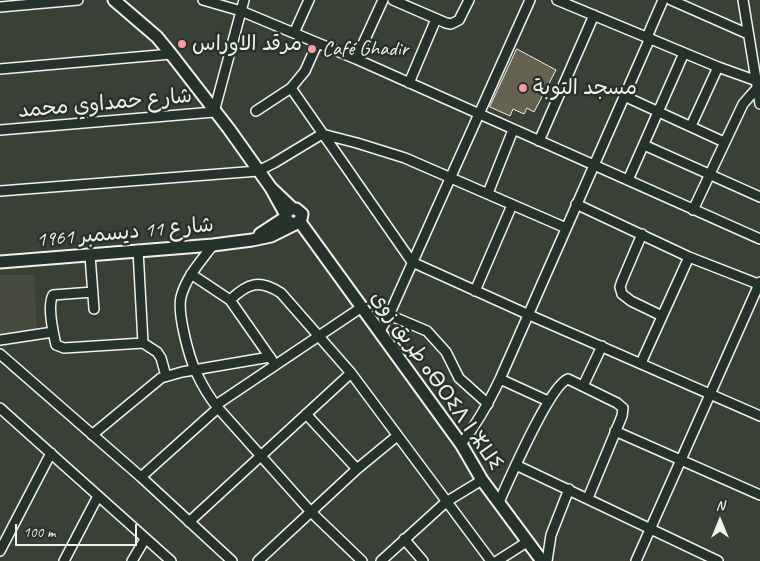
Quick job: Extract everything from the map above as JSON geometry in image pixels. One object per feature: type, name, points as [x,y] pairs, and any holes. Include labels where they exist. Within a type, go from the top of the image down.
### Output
[{"type":"main road","points":[[114,0],[157,38],[171,54],[258,170]]},
{"type":"main road","name":"طريق زوي ⴰⴱⵔⵉⴷ ⵏ ⵣⵡⵉ","points":[[258,170],[380,331],[460,444],[482,480],[543,561]]},
{"type":"main road","name":"شارع 11 ديسمبر 1961","points":[[0,262],[213,245],[252,240],[270,236],[292,217]]},
{"type":"street","points":[[0,7],[78,0]]},
{"type":"street","points":[[203,0],[241,10],[356,59],[760,240]]},
{"type":"street","points":[[214,112],[244,0]]},
{"type":"street","points":[[294,33],[310,0]]},
{"type":"street","points":[[356,59],[383,0]]},
{"type":"street","points":[[393,0],[446,23],[455,23],[462,16],[469,0]]},
{"type":"street","points":[[380,331],[389,315],[530,0]]},
{"type":"street","points":[[557,0],[575,3],[594,15],[684,53],[718,67],[758,79]]},
{"type":"street","points":[[460,444],[470,433],[488,404],[500,379],[624,96],[663,0]]},
{"type":"street","points":[[671,0],[748,34]]},
{"type":"street","points":[[743,0],[758,79],[760,104]]},
{"type":"street","points":[[539,142],[594,15]]},
{"type":"street","points":[[409,83],[436,19]]},
{"type":"street","points":[[256,111],[291,88],[305,71],[317,44]]},
{"type":"street","points":[[628,180],[684,53]]},
{"type":"street","points":[[0,69],[171,54]]},
{"type":"street","points":[[691,126],[718,67]]},
{"type":"street","points":[[693,210],[724,142],[758,79]]},
{"type":"street","points":[[291,88],[412,262],[760,416]]},
{"type":"street","points":[[624,96],[724,142]]},
{"type":"street","name":"شارع حمداوي محمد","points":[[0,130],[214,112]]},
{"type":"street","points":[[488,193],[513,130]]},
{"type":"street","points":[[0,191],[258,170],[280,160],[322,134],[358,142],[405,158],[451,176],[566,228]]},
{"type":"street","points":[[644,145],[760,198]]},
{"type":"street","points":[[576,204],[689,258],[759,283],[756,303],[710,393],[636,561]]},
{"type":"street","points":[[475,291],[512,205]]},
{"type":"street","points":[[642,234],[620,287],[622,294],[631,301],[662,316]]},
{"type":"street","points":[[213,245],[191,274],[183,290],[180,306],[182,324],[195,371],[217,407],[311,512],[362,561]]},
{"type":"street","points":[[138,250],[143,343]]},
{"type":"street","points":[[90,255],[94,309]]},
{"type":"street","points":[[641,363],[689,258]]},
{"type":"street","points":[[191,274],[230,300],[272,361]]},
{"type":"street","points":[[230,300],[251,285],[272,286],[281,293],[351,373],[491,561]]},
{"type":"street","points":[[93,292],[54,295],[51,303],[56,345],[64,348],[143,343],[157,352],[161,358],[166,376]]},
{"type":"street","points":[[141,477],[217,407],[244,388],[272,361],[320,336],[362,307]]},
{"type":"street","points":[[389,315],[427,331],[446,352],[459,378],[488,404]]},
{"type":"street","points":[[0,340],[53,332]]},
{"type":"street","points":[[583,386],[602,346]]},
{"type":"street","points":[[0,354],[141,477],[232,561]]},
{"type":"street","points":[[92,435],[157,380],[166,376],[272,361]]},
{"type":"street","points":[[189,522],[351,373]]},
{"type":"street","points":[[500,379],[548,401]]},
{"type":"street","points":[[499,502],[548,401],[566,379],[572,380],[623,408],[622,416],[588,498]]},
{"type":"street","points":[[0,408],[145,539],[172,561]]},
{"type":"street","points":[[306,414],[357,469]]},
{"type":"street","points":[[615,431],[760,495]]},
{"type":"street","points":[[258,561],[357,469],[397,436]]},
{"type":"street","points":[[0,551],[51,453]]},
{"type":"street","points":[[516,465],[718,561]]},
{"type":"street","points":[[381,561],[446,502],[482,480]]},
{"type":"street","points":[[543,561],[569,490]]},
{"type":"street","points":[[64,561],[98,496]]},
{"type":"street","points":[[132,561],[145,539]]},
{"type":"street","points":[[404,539],[424,561]]},
{"type":"street","points":[[497,561],[527,542]]},
{"type":"shaded area","points":[[0,275],[34,275],[37,330],[0,334]]},
{"type":"building","name":"مسجد التوبة","points":[[517,49],[556,70],[534,112],[527,108],[524,114],[513,109],[510,116],[490,107]]},
{"type":"place","name":"مرقد الاوراس","points":[[182,44]]},
{"type":"place","name":"Café Ghadir","points":[[312,49]]},
{"type":"place","name":"مسجد التوبة","points":[[523,88]]}]
